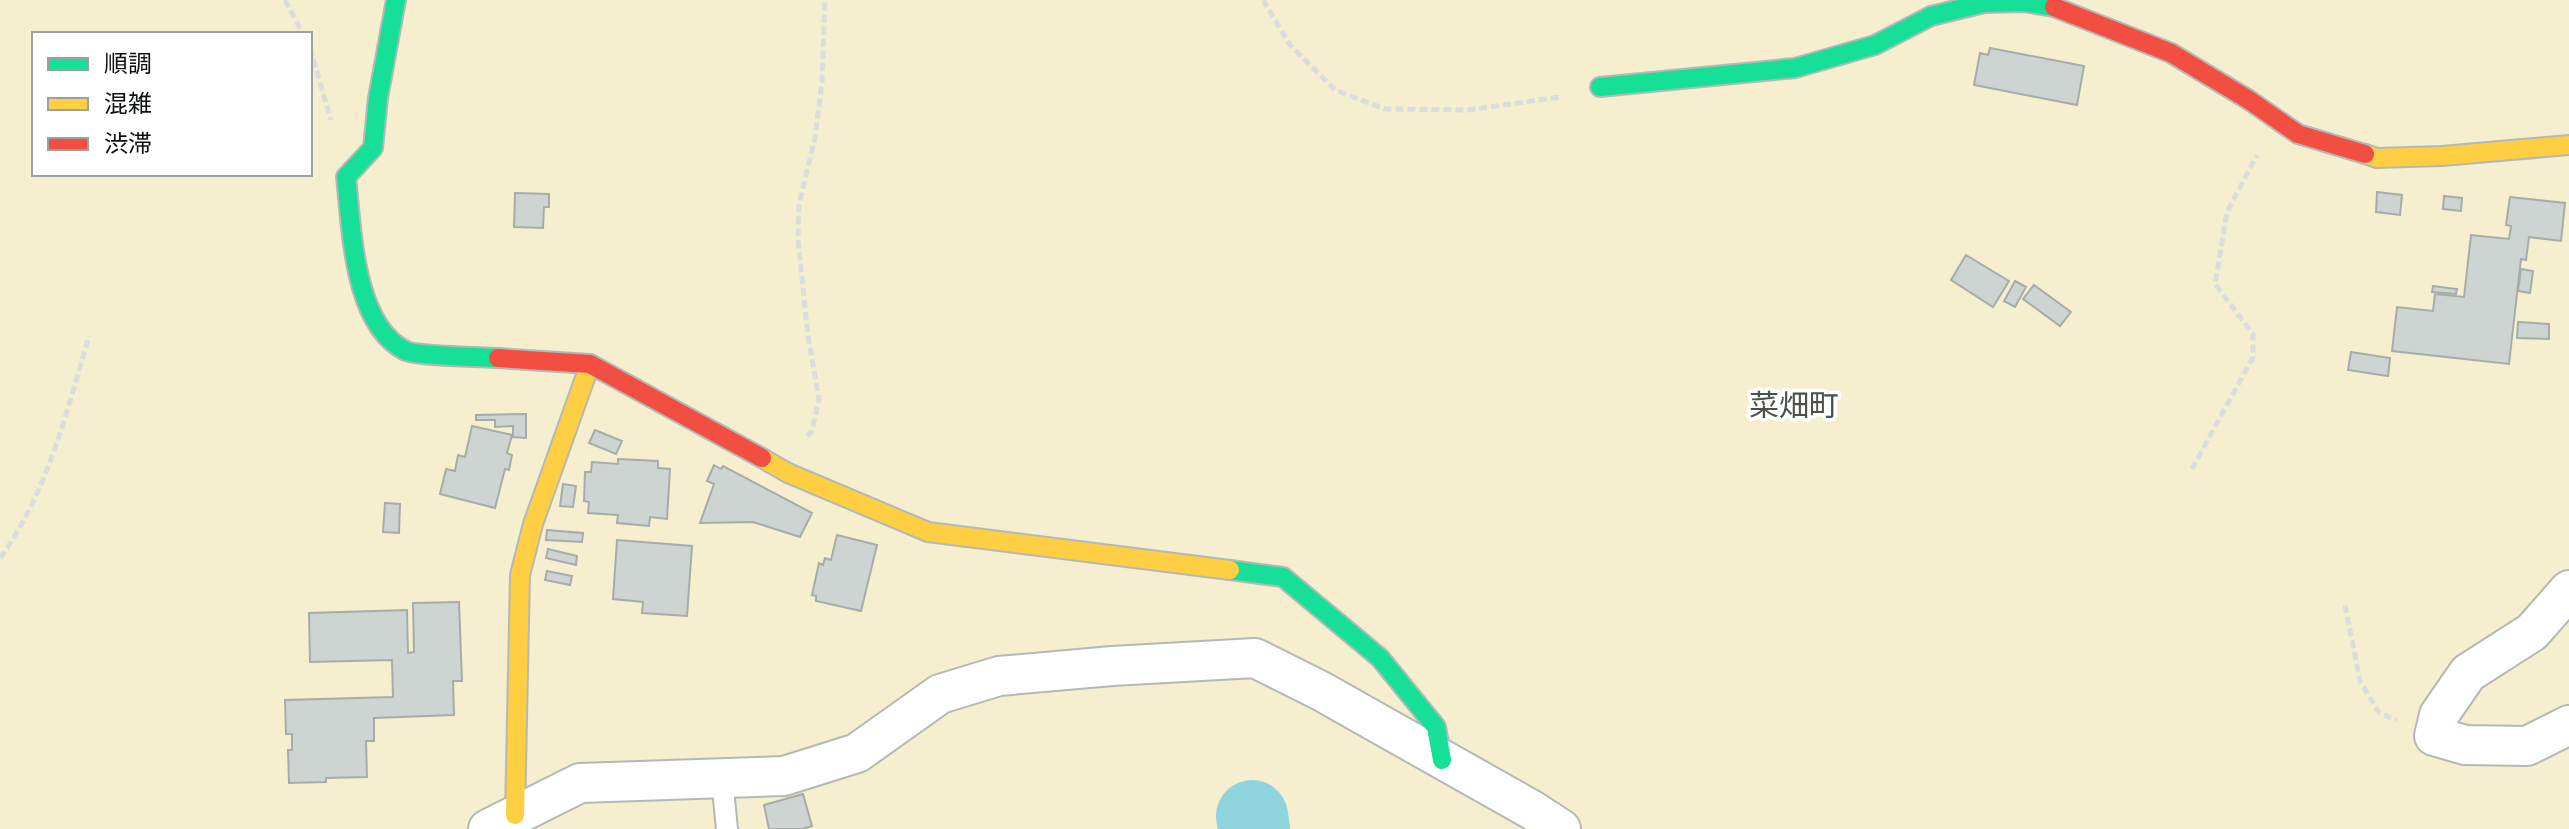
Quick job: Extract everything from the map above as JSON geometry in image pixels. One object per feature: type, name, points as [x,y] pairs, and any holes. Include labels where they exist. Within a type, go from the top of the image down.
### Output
[{"type":"street","points":[[396,0],[378,98],[373,148],[346,177],[357,272],[375,325],[407,352],[590,364],[777,467],[928,532],[1283,577],[1380,658],[1436,727],[1442,760]]},
{"type":"street","points":[[1600,87],[1795,68],[1875,45],[1931,16],[1984,3],[2024,2],[2060,8],[2171,53],[2298,134],[2377,158],[2569,145]]},
{"type":"street","points":[[502,822],[520,575],[533,524],[590,364]]},
{"type":"street","points":[[2569,590],[2532,632],[2468,673],[2439,715],[2434,736],[2465,745],[2527,746],[2569,725]]},
{"type":"street","points":[[502,822],[580,783],[784,776],[857,753],[940,694],[999,676],[1255,658],[1321,691],[1561,829]]},
{"type":"lane","points":[[722,779],[727,829]]},
{"type":"path","points":[[285,0],[302,32]]},
{"type":"path","points":[[777,467],[812,431],[819,399],[808,336],[798,240],[799,205],[815,138],[822,82],[825,0]]},
{"type":"path","points":[[1263,0],[1290,45],[1335,90],[1385,109],[1468,110],[1543,101],[1600,87]]},
{"type":"path","points":[[312,52],[346,177]]},
{"type":"path","points":[[2192,469],[2253,357],[2253,334],[2215,284],[2227,212],[2277,119]]},
{"type":"path","points":[[0,558],[30,506],[63,427],[89,336]]},
{"type":"path","points":[[2345,605],[2360,681],[2379,713],[2434,736]]},
{"type":"shaded area","points":[[0,0],[2569,0],[2569,829],[0,829]]},
{"type":"building","points":[[1990,48],[2084,66],[2077,105],[1974,85],[1980,53],[1988,55]]},
{"type":"building","points":[[2377,192],[2402,195],[2400,215],[2376,212]]},
{"type":"building","points":[[515,193],[549,194],[549,207],[544,207],[543,228],[514,227]]},
{"type":"building","points":[[2444,196],[2462,198],[2461,211],[2443,209]]},
{"type":"building","points":[[2510,197],[2565,203],[2561,241],[2529,237],[2526,260],[2521,259],[2509,364],[2392,351],[2397,307],[2433,311],[2435,294],[2464,297],[2471,235],[2509,239],[2511,226],[2506,225]]},
{"type":"building","points":[[1966,255],[2009,281],[1993,307],[1951,280]]},
{"type":"building","points":[[2521,269],[2533,271],[2530,293],[2518,291]]},
{"type":"building","points":[[2015,281],[2026,287],[2015,307],[2004,301]]},
{"type":"building","points":[[2034,285],[2071,312],[2060,326],[2023,299]]},
{"type":"building","points":[[2433,286],[2457,289],[2456,294],[2432,292]]},
{"type":"building","points":[[2518,322],[2549,324],[2549,339],[2517,338]]},
{"type":"building","points":[[2351,352],[2390,358],[2388,376],[2348,370]]},
{"type":"building","points":[[526,414],[526,438],[513,437],[513,426],[495,427],[495,420],[476,420],[476,415]]},
{"type":"building","points":[[472,426],[512,435],[507,453],[512,455],[509,470],[505,469],[495,508],[440,494],[446,469],[455,471],[458,455],[465,457]]},
{"type":"building","points":[[595,430],[622,441],[616,454],[589,443]]},
{"type":"building","points":[[618,459],[658,461],[658,468],[670,469],[667,519],[650,517],[649,526],[617,523],[618,515],[588,513],[589,502],[584,501],[585,472],[591,472],[592,462],[618,464]]},
{"type":"building","points":[[714,465],[721,469],[723,466],[812,513],[800,537],[753,522],[700,523],[714,484],[707,481]]},
{"type":"building","points":[[563,484],[576,486],[573,507],[560,506]]},
{"type":"building","points":[[385,503],[400,504],[399,533],[383,532]]},
{"type":"building","points":[[547,530],[583,533],[582,542],[546,540]]},
{"type":"building","points":[[837,535],[877,545],[861,611],[816,601],[816,596],[812,595],[819,563],[823,565],[825,558],[831,560]]},
{"type":"building","points":[[617,540],[692,546],[687,616],[642,613],[643,602],[613,599]]},
{"type":"building","points":[[548,549],[577,556],[576,565],[546,558]]},
{"type":"building","points":[[547,571],[572,576],[570,585],[545,580]]},
{"type":"building","points":[[459,602],[462,681],[453,681],[454,715],[374,718],[374,741],[366,741],[367,777],[289,783],[288,750],[292,750],[292,734],[286,734],[285,700],[393,697],[392,660],[310,662],[309,613],[407,610],[408,653],[414,652],[413,603]]},
{"type":"building","points":[[803,794],[812,826],[769,829],[764,805]]},
{"type":"waterway","points":[[1252,816],[1254,829]]},
{"type":"traffic: fast","points":[[396,0],[378,98],[373,148],[346,177],[358,274],[375,320],[388,338],[406,351],[498,358]]},
{"type":"traffic: fast","points":[[1600,87],[1795,68],[1875,45],[1931,16],[1984,3],[2024,2],[2054,7]]},
{"type":"traffic: fast","points":[[1230,570],[1283,577],[1380,658],[1436,727],[1442,760]]},
{"type":"traffic: slow","points":[[2365,154],[2377,158],[2442,156],[2569,145]]},
{"type":"traffic: slow","points":[[515,815],[520,575],[533,524],[590,364]]},
{"type":"traffic: slow","points":[[762,458],[788,473],[928,532],[1230,570]]},
{"type":"traffic: jam","points":[[2054,7],[2171,53],[2298,134],[2365,154]]},
{"type":"traffic: jam","points":[[498,358],[590,364],[762,458]]},
{"type":"district","name":"菜畑町","points":[[1794,406]]}]
